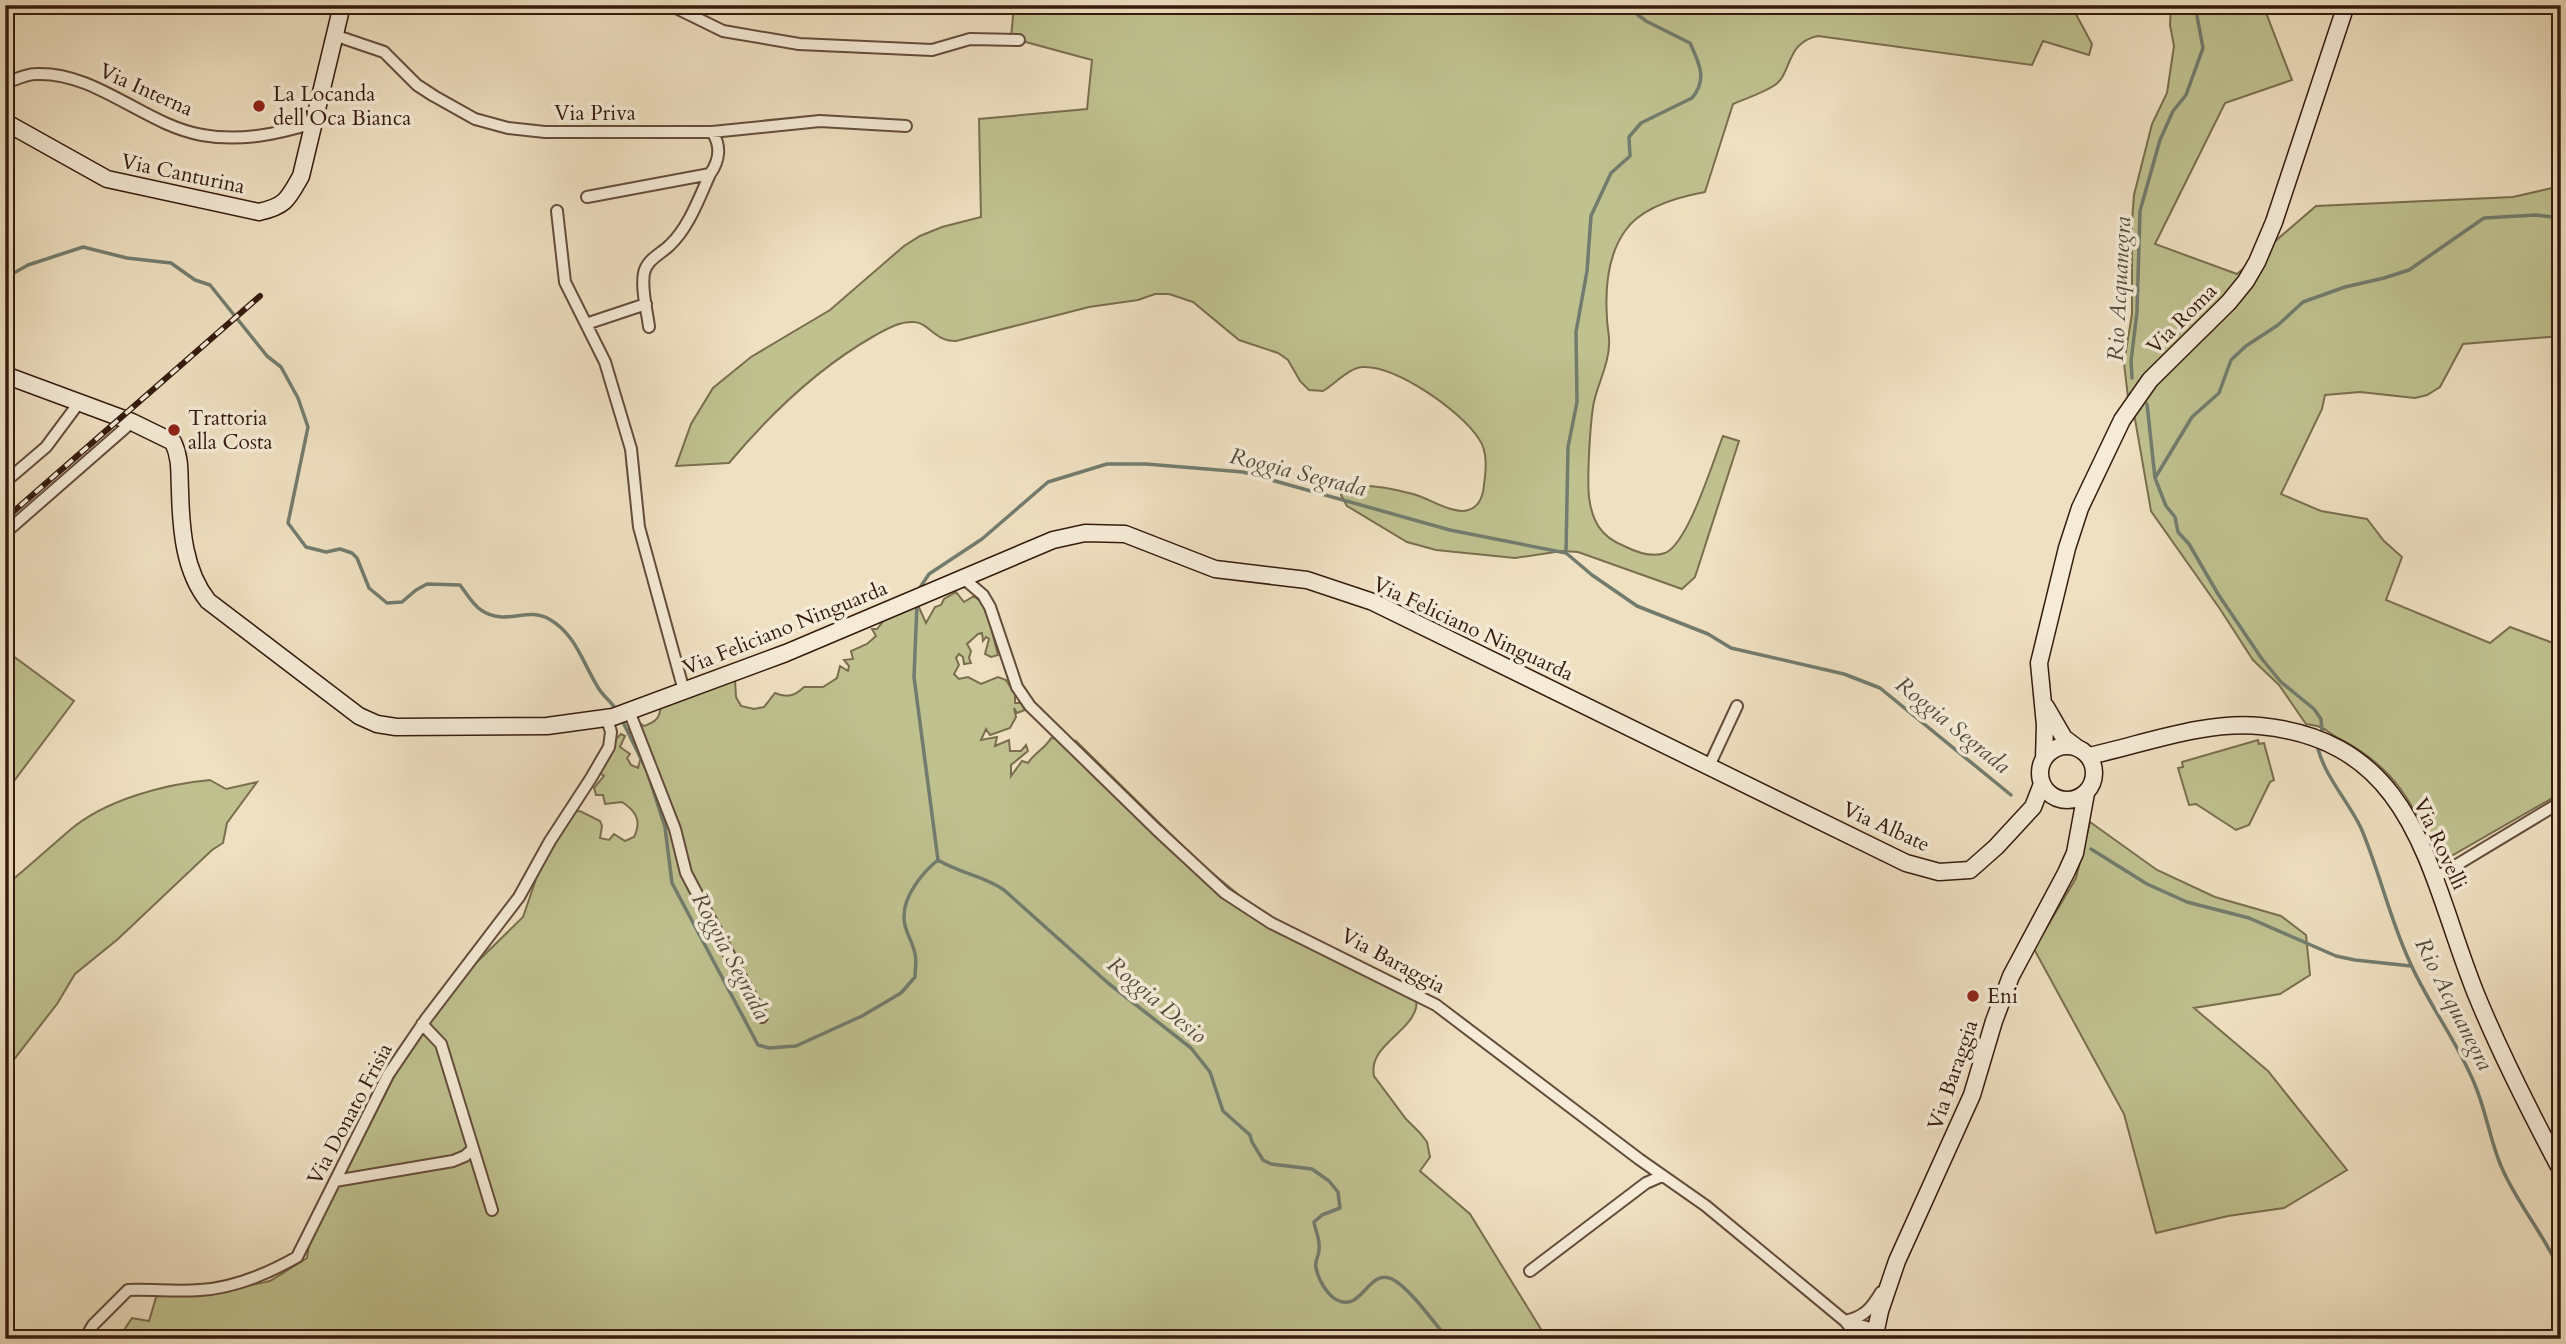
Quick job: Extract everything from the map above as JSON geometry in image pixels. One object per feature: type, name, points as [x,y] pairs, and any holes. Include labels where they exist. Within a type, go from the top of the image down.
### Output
[{"type":"street","name":"Via Canturina","points":[[5,122],[107,179],[259,212],[280,206],[288,200],[301,176],[342,5]]},
{"type":"street","points":[[670,5],[723,31],[799,44],[932,50],[970,39],[1019,40]]},
{"type":"street","name":"Via Roma","points":[[2044,759],[2045,725],[2039,679],[2041,654],[2067,548],[2084,499],[2122,420],[2150,380],[2230,302],[2258,262],[2274,222],[2346,5]]},
{"type":"street","name":"Via Priva","points":[[334,35],[384,52],[417,85],[434,96],[475,118],[508,128],[545,132],[712,132],[820,121],[906,125]]},
{"type":"street","name":"Via Interna","points":[[5,83],[35,74],[73,77],[166,124],[201,135],[238,138],[277,134],[314,123]]},
{"type":"street","points":[[649,327],[645,271],[650,261],[671,244],[687,222],[718,160],[719,151],[712,132]]},
{"type":"street","points":[[587,197],[710,174]]},
{"type":"street","points":[[558,211],[565,282],[605,362],[631,449],[639,527],[684,691]]},
{"type":"street","points":[[586,324],[646,304]]},
{"type":"street","name":"Via Feliciano Ninguarda","points":[[5,375],[132,422],[173,442],[181,464],[182,534],[198,589],[208,601],[359,716],[377,724],[396,727],[547,726],[619,715],[786,653],[1053,540],[1085,533],[1125,534],[1215,569],[1307,580],[1373,602],[1709,766]]},
{"type":"street","points":[[5,482],[46,447],[78,404]]},
{"type":"street","points":[[5,533],[132,422]]},
{"type":"street","name":"Via Baraggia","points":[[963,578],[983,595],[990,607],[1017,687],[1030,706],[1226,893],[1271,923],[1436,1005],[1662,1176],[1706,1206],[1845,1321],[1860,1339]]},
{"type":"street","name":"Via Roma","points":[[2042,698],[2064,738],[2082,752]]},
{"type":"street","points":[[1709,766],[1737,706]]},
{"type":"street","points":[[619,715],[675,829],[686,873],[762,1017]]},
{"type":"street","name":"Via Donato Frisia","points":[[85,1339],[93,1325],[128,1290],[199,1290],[232,1285],[270,1273],[297,1257],[388,1075],[422,1024],[519,897],[550,841],[609,747],[611,732],[619,715]]},
{"type":"street","name":"Via Rovelli","points":[[2082,752],[2134,747],[2168,737],[2237,726],[2283,729],[2307,735],[2329,743],[2354,758],[2388,788],[2406,814],[2435,878],[2490,1027],[2520,1093],[2561,1170]]},
{"type":"street","name":"Via Rovelli","points":[[2095,774],[2134,747]]},
{"type":"street","points":[[2058,798],[2079,798],[2092,784],[2095,774],[2082,752],[2058,748],[2044,759],[2041,767],[2042,784],[2058,798],[2073,810],[2079,829]]},
{"type":"street","name":"Via Albate","points":[[1709,766],[1906,863],[1939,872],[1970,870],[2034,807],[2042,784]]},
{"type":"street","name":"Via Baraggia","points":[[1875,1334],[1896,1264],[1972,1095],[1994,1021],[2011,976],[2075,853],[2086,793]]},
{"type":"street","name":"Via Albate","points":[[2034,807],[2058,798]]},
{"type":"street","points":[[2435,878],[2561,802]]},
{"type":"street","points":[[422,1024],[441,1044],[492,1210]]},
{"type":"street","points":[[335,1181],[453,1161],[473,1149]]},
{"type":"street","points":[[1530,1271],[1646,1183],[1662,1176]]},
{"type":"street","points":[[1845,1321],[1859,1318],[1872,1308],[1896,1264]]},
{"type":"street","points":[[1845,1321],[1875,1334]]},
{"type":"green space","points":[[1014,5],[2071,5],[2092,44],[2089,55],[2043,41],[2032,65],[1818,36],[1808,39],[1795,51],[1775,85],[1733,104],[1705,192],[1672,200],[1650,209],[1640,215],[1625,231],[1611,261],[1607,284],[1608,353],[1595,399],[1591,427],[1589,497],[1595,521],[1609,538],[1616,542],[1649,555],[1665,553],[1674,546],[1691,519],[1723,436],[1739,441],[1695,577],[1682,589],[1578,552],[1562,551],[1515,558],[1436,550],[1407,542],[1347,506],[1341,495],[1345,487],[1388,488],[1455,510],[1472,509],[1478,504],[1483,493],[1486,461],[1482,444],[1470,428],[1427,392],[1393,374],[1377,369],[1358,368],[1323,391],[1309,390],[1300,381],[1288,360],[1278,353],[1239,340],[1193,302],[1169,294],[1155,294],[1138,300],[1089,307],[956,341],[942,338],[919,323],[898,324],[853,349],[814,377],[761,427],[729,463],[676,466],[691,424],[713,388],[751,357],[830,310],[904,246],[942,227],[981,217],[979,119],[1087,109],[1092,60],[1011,38]]},
{"type":"green space","points":[[2171,5],[2263,5],[2292,80],[2225,103],[2155,244],[2237,274],[2316,206],[2513,197],[2561,186],[2561,336],[2463,344],[2440,387],[2415,398],[2360,392],[2325,395],[2322,409],[2281,494],[2321,511],[2367,519],[2384,541],[2402,557],[2386,600],[2490,643],[2510,627],[2561,646],[2561,793],[2439,863],[2402,791],[2377,763],[2360,751],[2322,728],[2306,724],[2279,685],[2253,660],[2151,511],[2135,419],[2129,406],[2124,363],[2132,314],[2134,195],[2152,124],[2167,93],[2174,46],[2170,25]]},
{"type":"green space","points":[[956,592],[964,602],[974,596],[985,605],[998,655],[991,657],[985,654],[989,639],[986,637],[983,641],[982,633],[978,634],[967,644],[971,651],[971,663],[964,664],[963,657],[959,654],[956,658],[959,665],[954,674],[959,679],[968,677],[981,684],[998,677],[1006,680],[1015,694],[1015,703],[1021,703],[1025,710],[1017,713],[1014,708],[1016,717],[1010,728],[990,735],[986,729],[981,740],[997,737],[995,746],[1009,740],[1010,751],[1021,751],[1026,745],[1028,751],[1011,765],[1011,776],[1022,761],[1028,763],[1051,738],[1076,741],[1200,863],[1256,909],[1416,991],[1416,1008],[1412,1017],[1377,1056],[1374,1076],[1427,1142],[1430,1157],[1420,1171],[1470,1214],[1547,1339],[118,1339],[132,1318],[149,1321],[157,1294],[206,1295],[270,1281],[307,1258],[309,1244],[409,1047],[474,965],[523,917],[543,859],[573,812],[580,811],[600,821],[600,838],[609,840],[614,834],[625,841],[634,837],[637,821],[631,809],[622,802],[605,804],[603,795],[596,795],[594,788],[604,776],[600,773],[615,745],[615,736],[625,736],[620,747],[630,754],[627,758],[631,765],[638,768],[641,757],[629,729],[638,722],[644,726],[654,721],[661,705],[729,679],[735,680],[736,697],[741,706],[754,709],[764,707],[775,693],[791,695],[804,687],[823,687],[837,678],[840,666],[848,671],[849,666],[844,660],[853,659],[851,651],[867,644],[876,636],[872,629],[877,629],[889,614],[897,615],[906,606],[918,605],[926,623],[935,607]]},
{"type":"green space","points":[[5,650],[74,701],[5,793]]},
{"type":"green space","points":[[2258,740],[2259,744],[2264,743],[2274,780],[2270,782],[2249,825],[2236,830],[2196,804],[2189,805],[2178,768],[2183,767],[2182,762]]},
{"type":"green space","points":[[210,780],[226,789],[257,782],[227,823],[223,843],[212,850],[118,939],[75,974],[57,1004],[5,1071],[5,886],[70,830],[100,810],[136,795],[174,785]]},
{"type":"green space","points":[[2090,822],[2157,870],[2215,897],[2281,916],[2306,935],[2310,975],[2280,994],[2194,1008],[2268,1071],[2347,1170],[2284,1208],[2228,1216],[2156,1233],[2124,1114],[2034,949],[2076,878]]},
{"type":"waterway","name":"Roggia Segrada","points":[[1566,553],[1568,447],[1577,402],[1576,332],[1587,271],[1591,216],[1611,173],[1630,156],[1629,137],[1641,123],[1692,98],[1701,78],[1699,64],[1690,43],[1646,21],[1625,5]]},
{"type":"waterway","name":"Rio Acquanegra","points":[[2132,378],[2140,211],[2160,140],[2173,111],[2186,95],[2203,48],[2195,5]]},
{"type":"waterway","name":"Rio Acquanegra","points":[[2155,478],[2192,417],[2219,393],[2231,360],[2246,346],[2278,325],[2303,302],[2345,287],[2409,270],[2484,218],[2536,215],[2561,218]]},
{"type":"waterway","name":"Roggia Segrada","points":[[5,278],[28,265],[83,247],[127,258],[171,263],[195,280],[210,285],[267,356],[281,367],[298,398],[308,427],[288,523],[306,547],[326,552],[340,549],[352,553],[357,558],[369,588],[387,603],[402,602],[427,584],[460,585],[475,605],[490,615],[507,617],[532,614],[549,619],[572,641],[599,689],[616,710]]},
{"type":"waterway","name":"Rio Acquanegra","points":[[2147,404],[2155,478],[2166,506],[2175,517],[2178,532],[2189,544],[2218,594],[2262,659],[2281,682],[2314,709],[2321,719],[2322,731]]},
{"type":"waterway","name":"Roggia Segrada","points":[[917,592],[929,574],[982,539],[1048,482],[1107,464],[1146,464],[1243,472],[1450,530],[1566,553],[1637,606],[1708,634],[1731,648],[1844,674],[1880,688],[2011,795]]},
{"type":"waterway","name":"Roggia Segrada","points":[[917,603],[914,677],[938,860]]},
{"type":"waterway","name":"Roggia Segrada","points":[[622,720],[647,771],[665,827],[672,883],[758,1045],[769,1048],[796,1046],[862,1016],[901,993],[915,977],[916,965],[914,949],[905,926],[907,900],[915,885],[938,860]]},
{"type":"waterway","name":"Rio Acquanegra","points":[[2318,749],[2326,770],[2361,828],[2395,926],[2416,975],[2460,1052],[2475,1085],[2501,1166],[2561,1273]]},
{"type":"waterway","points":[[2091,849],[2147,884],[2187,902],[2249,918],[2336,956],[2411,966]]},
{"type":"waterway","name":"Roggia Desio","points":[[938,860],[1004,890],[1108,983],[1191,1048],[1210,1072],[1223,1111],[1250,1135],[1263,1160],[1271,1164],[1312,1169],[1329,1181],[1338,1192],[1340,1208],[1322,1215],[1314,1222],[1319,1244],[1317,1273],[1327,1292],[1337,1300],[1353,1301],[1377,1279],[1392,1279],[1414,1298],[1448,1339]]},
{"type":"railway","points":[[5,519],[260,296]]},
{"type":"place","name":"La Locanda dell'Oca Bianca","points":[[259,106]]},
{"type":"place","name":"Trattoria alla Costa","points":[[174,430]]},
{"type":"place","name":"Eni","points":[[1973,996]]}]
